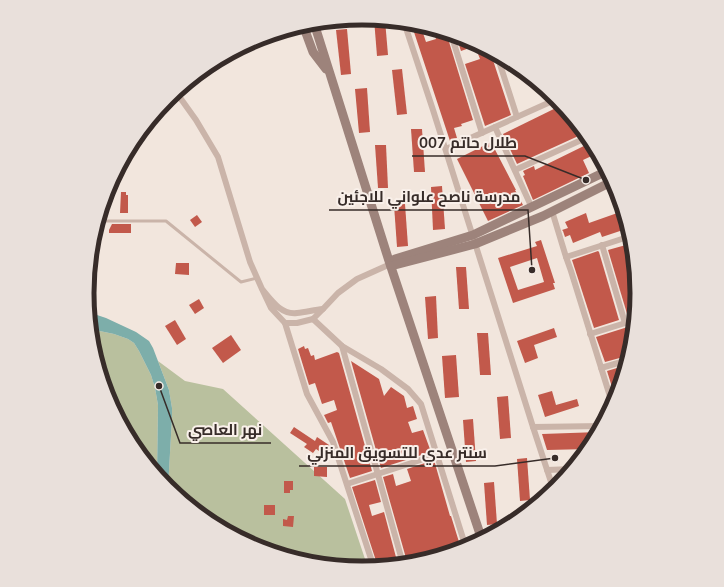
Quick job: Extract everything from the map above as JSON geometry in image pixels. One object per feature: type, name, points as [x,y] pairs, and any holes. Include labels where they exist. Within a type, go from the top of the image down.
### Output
[{"type":"main road","points":[[316,29],[389,265],[482,533]]},
{"type":"main road","points":[[305,31],[313,52],[330,73]]},
{"type":"main road","points":[[474,240],[532,208],[602,173]]},
{"type":"main road","points":[[389,265],[474,240],[552,211],[607,184]]},
{"type":"street","points":[[406,29],[446,149],[551,483]]},
{"type":"street","points":[[453,41],[482,133]]},
{"type":"street","points":[[500,63],[517,117]]},
{"type":"street","points":[[180,97],[196,120],[218,157],[250,262],[271,308],[285,323],[307,394],[333,442],[372,561]]},
{"type":"street","points":[[446,149],[550,102]]},
{"type":"street","points":[[495,127],[532,208]]},
{"type":"street","points":[[515,170],[581,139]]},
{"type":"street","points":[[552,211],[601,368],[611,392]]},
{"type":"street","points":[[566,257],[624,238]]},
{"type":"street","points":[[602,245],[625,323]]},
{"type":"street","points":[[285,323],[297,323],[313,319],[338,293],[357,279],[389,265]]},
{"type":"street","points":[[262,289],[277,306],[287,312],[297,313],[323,309]]},
{"type":"street","points":[[313,319],[342,346],[380,369],[408,389],[420,404],[464,543]]},
{"type":"street","points":[[590,334],[629,322]]},
{"type":"street","points":[[342,346],[378,474],[400,560]]},
{"type":"street","points":[[601,368],[621,362]]},
{"type":"street","points":[[533,426],[596,426]]},
{"type":"street","points":[[347,484],[436,455]]},
{"type":"street","points":[[547,470],[565,470]]},
{"type":"lane","points":[[104,221],[166,221],[240,282],[257,278]]},
{"type":"green space","points":[[96,330],[114,334],[134,343],[151,375],[158,405],[157,467],[129,428],[121,412],[108,380]]},
{"type":"green space","points":[[158,361],[185,381],[223,389],[345,499],[366,562],[327,560],[310,557],[259,542],[213,517],[185,495],[169,480],[172,418],[169,390]]},
{"type":"water","points":[[94,314],[136,332],[149,341],[169,390],[172,418],[169,480],[157,467],[158,405],[151,375],[134,343],[114,334],[96,330]]},
{"type":"building","points":[[375,26],[386,26],[388,55],[377,56]]},
{"type":"building","points":[[347,29],[351,74],[341,75],[336,30]]},
{"type":"building","points":[[413,30],[423,32],[426,42],[436,39],[435,35],[448,39],[473,120],[461,124],[462,126],[454,128],[457,138],[450,141]]},
{"type":"building","points":[[458,43],[470,48],[461,51]]},
{"type":"building","points":[[477,51],[493,59],[511,115],[485,126],[465,64],[480,59]]},
{"type":"building","points":[[402,69],[407,114],[397,115],[392,70]]},
{"type":"building","points":[[367,88],[370,132],[359,133],[355,89]]},
{"type":"building","points":[[556,108],[579,136],[517,164],[503,134]]},
{"type":"building","points":[[411,129],[422,129],[425,172],[414,172]]},
{"type":"building","points":[[491,142],[523,205],[488,221],[457,159]]},
{"type":"building","points":[[375,145],[386,145],[388,188],[378,188]]},
{"type":"building","points":[[586,145],[593,155],[583,160],[589,173],[533,200],[523,176],[525,175],[523,171],[534,166],[535,170]]},
{"type":"building","points":[[442,186],[445,229],[433,230],[431,187]]},
{"type":"building","points":[[121,192],[126,192],[126,195],[128,195],[128,213],[120,213]]},
{"type":"building","points":[[405,204],[408,246],[397,247],[394,205]]},
{"type":"building","points":[[586,213],[589,223],[618,213],[622,230],[602,237],[600,232],[573,243],[570,235],[565,237],[562,230],[568,228],[565,222]]},
{"type":"building","points":[[197,215],[202,222],[195,227],[190,220]]},
{"type":"building","points":[[112,224],[131,224],[131,233],[109,233]]},
{"type":"building","points":[[541,240],[555,283],[553,283],[555,289],[513,303],[498,258],[537,246],[535,242]],"holes":[[[537,258],[544,282],[518,290],[510,267]]]},
{"type":"building","points":[[626,245],[630,276],[629,317],[628,317],[608,250]]},
{"type":"building","points":[[598,251],[619,320],[594,328],[572,260]]},
{"type":"building","points":[[176,263],[189,263],[189,275],[175,274]]},
{"type":"building","points":[[456,267],[466,267],[469,309],[459,309]]},
{"type":"building","points":[[436,296],[438,338],[428,339],[425,297]]},
{"type":"building","points":[[199,299],[204,308],[195,314],[189,305]]},
{"type":"building","points":[[175,320],[186,339],[177,345],[165,326]]},
{"type":"building","points":[[628,327],[622,357],[605,362],[596,337]]},
{"type":"building","points":[[554,328],[557,337],[534,345],[538,358],[525,363],[517,341]]},
{"type":"building","points":[[477,333],[488,333],[491,375],[480,375]]},
{"type":"building","points":[[231,335],[241,350],[223,363],[212,348]]},
{"type":"building","points":[[304,346],[305,349],[308,348],[311,356],[314,355],[315,360],[337,352],[339,353],[372,471],[350,478],[331,422],[328,423],[324,415],[337,410],[334,400],[322,404],[315,383],[309,385],[298,349]]},
{"type":"building","points":[[456,355],[459,397],[445,398],[442,356]]},
{"type":"building","points":[[351,361],[379,379],[384,396],[391,387],[404,396],[407,408],[413,406],[417,419],[408,422],[412,433],[423,430],[431,452],[381,468]]},
{"type":"building","points":[[620,367],[613,389],[607,371]]},
{"type":"building","points":[[552,391],[556,405],[577,399],[579,406],[545,417],[538,395]]},
{"type":"building","points":[[508,396],[511,438],[500,439],[497,397]]},
{"type":"building","points":[[473,419],[476,461],[466,462],[463,420]]},
{"type":"building","points":[[294,427],[315,441],[317,437],[329,445],[330,447],[325,455],[316,449],[313,453],[304,447],[307,444],[290,433]]},
{"type":"building","points":[[592,432],[581,449],[547,450],[542,434]]},
{"type":"building","points":[[527,458],[530,500],[520,501],[517,459]]},
{"type":"building","points":[[434,460],[459,542],[406,558],[383,477],[393,474],[396,486],[411,481],[407,469]]},
{"type":"building","points":[[314,467],[327,467],[327,477],[314,476]]},
{"type":"building","points":[[375,480],[381,502],[369,505],[372,516],[384,512],[397,560],[376,561],[352,487]]},
{"type":"building","points":[[284,481],[293,481],[293,490],[290,490],[290,493],[284,493]]},
{"type":"building","points":[[494,482],[497,524],[487,525],[484,483]]},
{"type":"building","points":[[264,505],[275,505],[275,515],[264,515]]},
{"type":"building","points":[[288,516],[294,516],[293,527],[283,526],[283,519],[287,520]]},
{"type":"place","name":"طلال حاتم 007","points":[[586,180]]},
{"type":"place","name":"مدرسة ناصح علواني للاجئين","points":[[532,270]]},
{"type":"place","name":"نهر العاصي","points":[[159,386]]},
{"type":"place","name":"سنتر عدي للتسويق المنزلي","points":[[555,458]]}]
